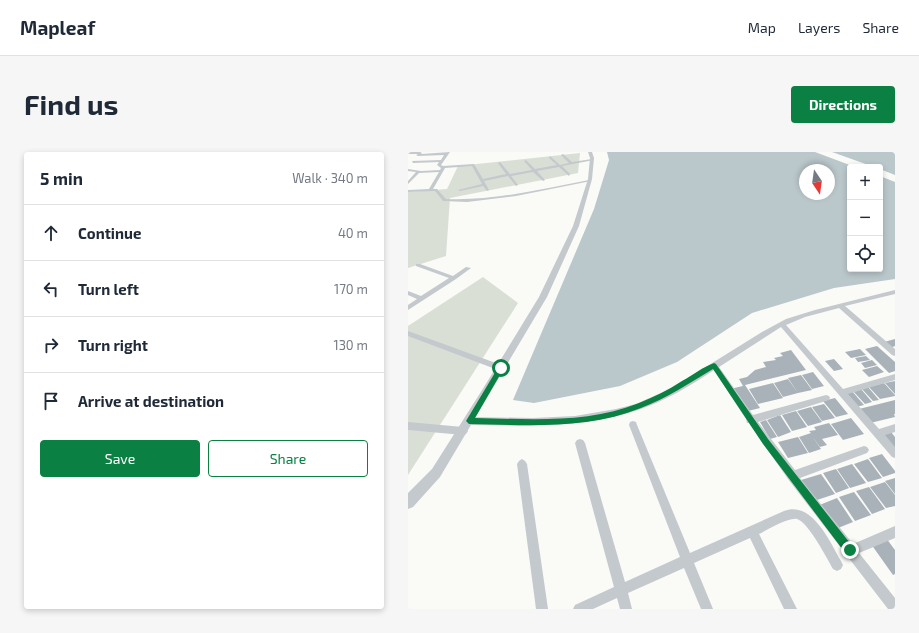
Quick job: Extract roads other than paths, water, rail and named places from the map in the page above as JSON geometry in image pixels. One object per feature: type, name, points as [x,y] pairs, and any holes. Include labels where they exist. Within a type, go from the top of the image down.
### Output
[{"type":"street","points":[[408,153],[448,153]]},
{"type":"street","points":[[408,169],[420,153]]},
{"type":"street","points":[[442,169],[439,166],[448,153]]},
{"type":"street","points":[[563,155],[572,164]]},
{"type":"street","points":[[408,502],[436,473],[501,368],[546,290],[576,226],[590,181],[591,156],[572,164],[481,180]]},
{"type":"street","points":[[550,157],[569,175]]},
{"type":"street","points":[[408,161],[442,161]]},
{"type":"street","points":[[526,161],[543,180]]},
{"type":"street","points":[[500,163],[516,185]]},
{"type":"street","points":[[408,183],[418,172],[473,165],[487,190]]},
{"type":"street","points":[[408,169],[416,169],[419,170],[418,172]]},
{"type":"street","points":[[430,190],[442,169]]},
{"type":"street","points":[[408,191],[436,190],[445,200],[468,201],[516,195],[590,181]]},
{"type":"street","points":[[460,190],[484,185]]},
{"type":"street","points":[[418,265],[454,278]]},
{"type":"street","points":[[408,308],[468,268]]},
{"type":"street","points":[[408,292],[422,299]]},
{"type":"street","points":[[469,421],[549,422],[580,420],[638,407],[668,394],[782,324],[798,317],[895,292]]},
{"type":"street","points":[[841,306],[895,353]]},
{"type":"street","points":[[782,324],[895,454]]},
{"type":"street","points":[[408,333],[501,368]]},
{"type":"street","points":[[714,365],[750,420],[895,608]]},
{"type":"street","points":[[841,393],[895,377]]},
{"type":"street","points":[[750,420],[826,398]]},
{"type":"street","points":[[633,424],[707,609]]},
{"type":"street","points":[[408,426],[463,431]]},
{"type":"street","points":[[877,434],[895,428]]},
{"type":"street","points":[[580,443],[626,609]]},
{"type":"street","points":[[792,476],[864,450]]},
{"type":"street","points":[[522,464],[542,609]]},
{"type":"street","points":[[579,609],[788,515],[797,514],[805,518],[811,524],[837,565]]},
{"type":"street","points":[[752,531],[791,609]]},
{"type":"street","points":[[850,550],[895,532]]}]
